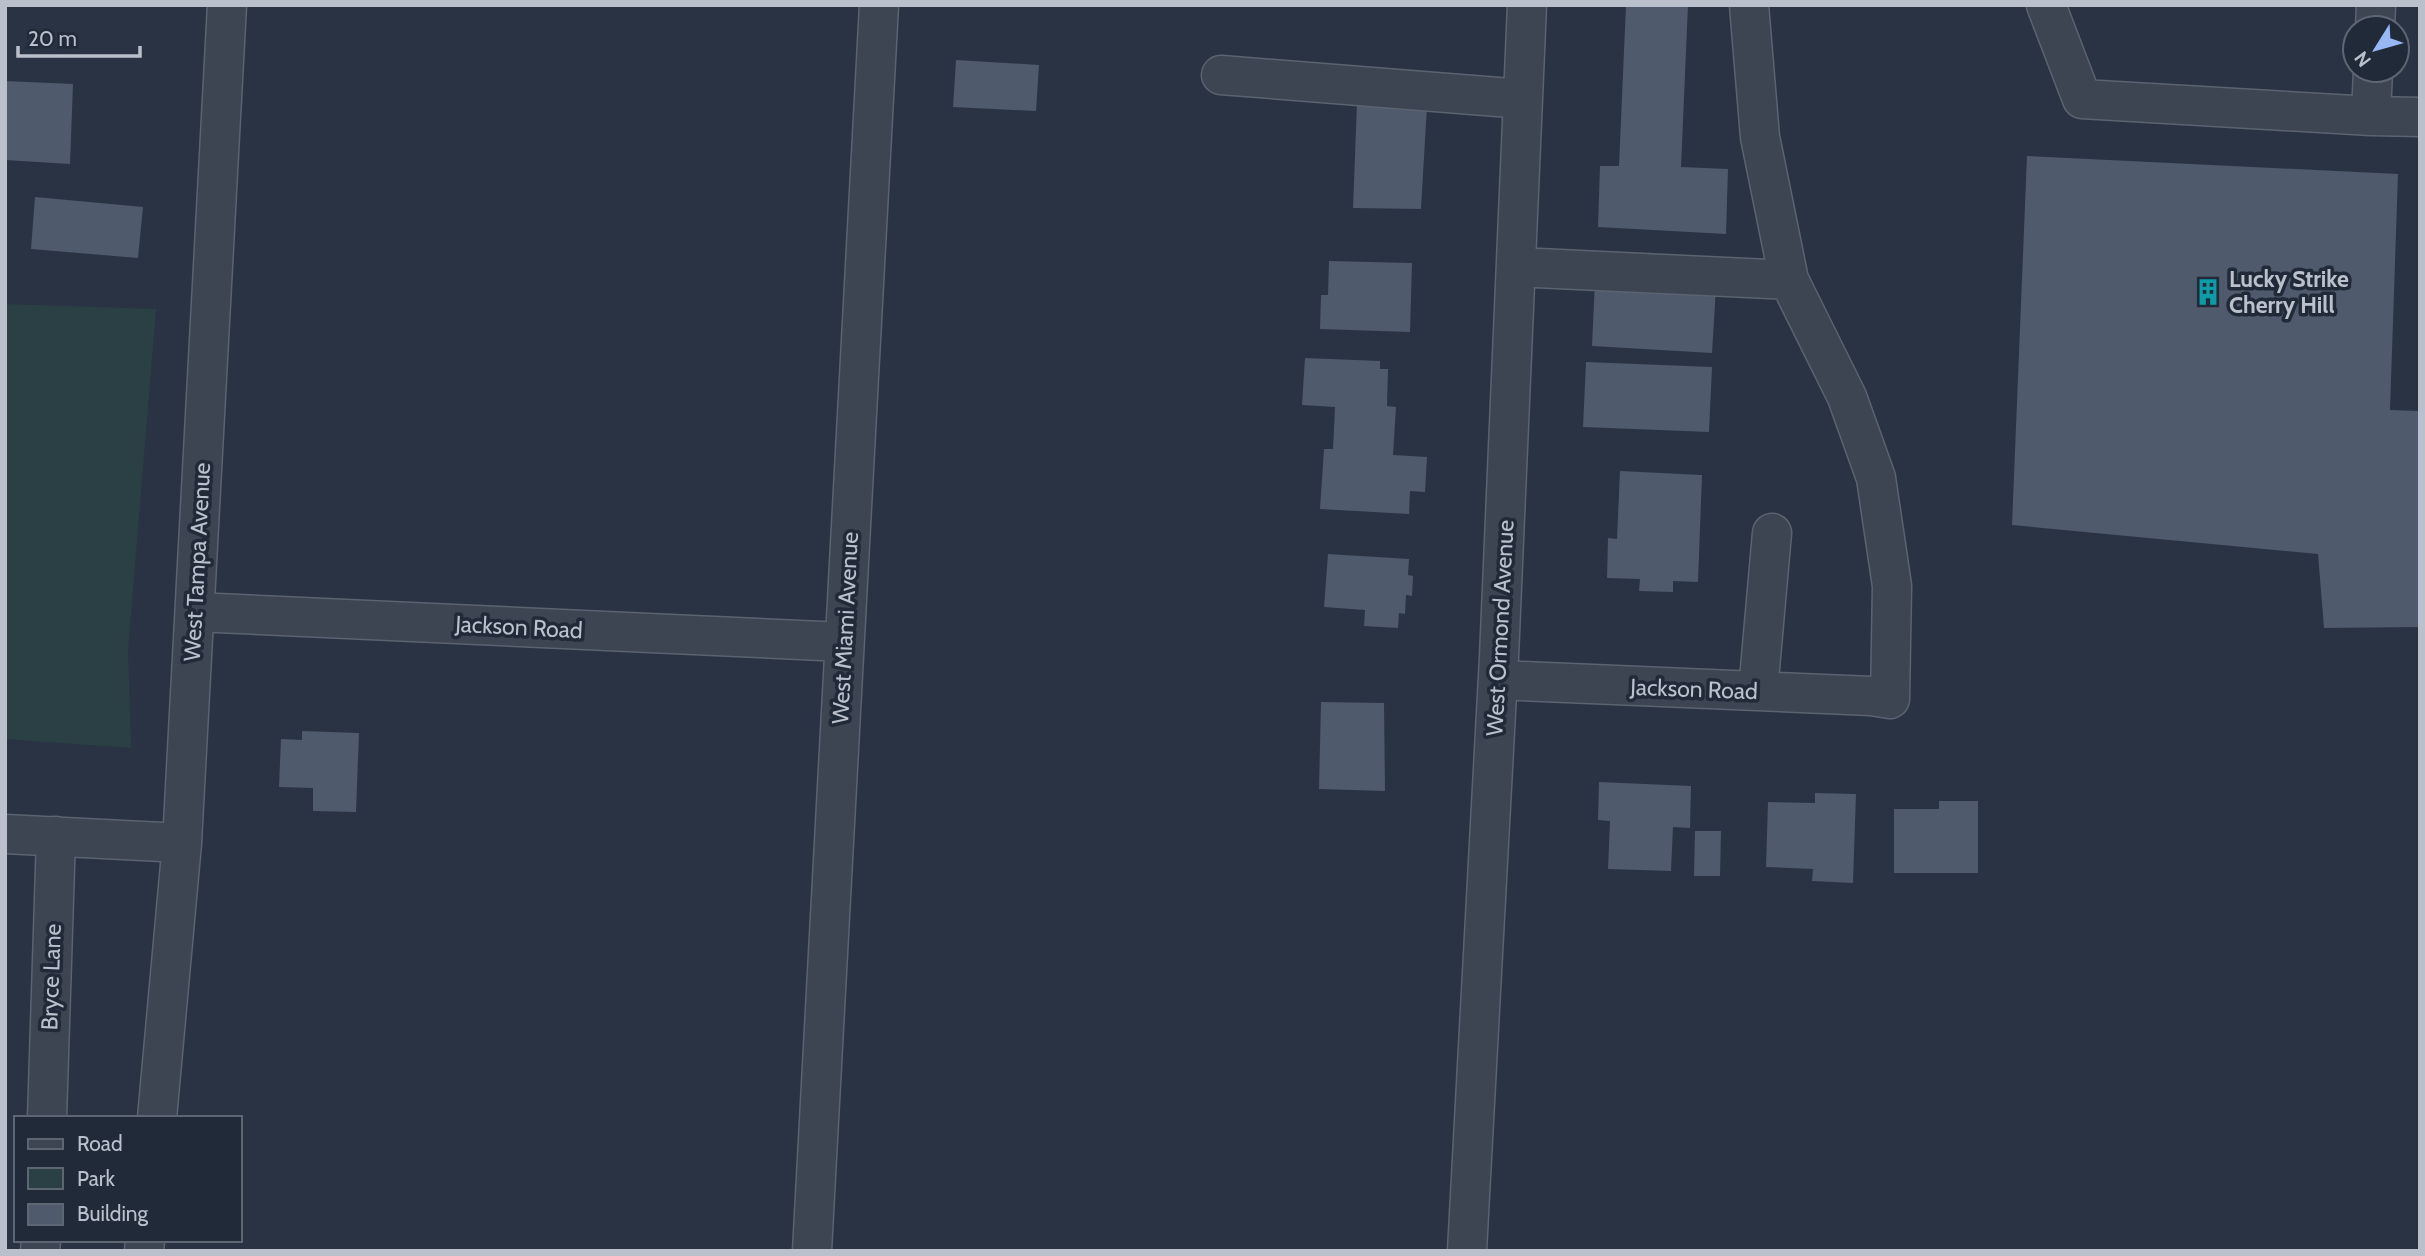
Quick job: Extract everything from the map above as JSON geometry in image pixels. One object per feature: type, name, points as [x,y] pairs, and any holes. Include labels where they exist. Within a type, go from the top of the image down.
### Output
[{"type":"street","name":"West Tampa Avenue","points":[[156,1116],[182,843],[227,5]]},
{"type":"street","name":"West Miami Avenue","points":[[812,1251],[879,5]]},
{"type":"street","name":"West Ormond Avenue","points":[[1467,1251],[1498,680],[1527,5]]},
{"type":"street","points":[[1516,267],[1789,280],[1760,137],[1749,5]]},
{"type":"street","points":[[2046,5],[2082,99],[2420,117]]},
{"type":"street","points":[[1222,75],[1523,99]]},
{"type":"street","points":[[2371,116],[2372,84]]},
{"type":"street","name":"Jackson Road","points":[[1498,680],[1890,699],[1892,586],[1876,478],[1847,397],[1789,280]]},
{"type":"street","points":[[1759,691],[1772,533]]},
{"type":"street","name":"Jackson Road","points":[[195,612],[844,642]]},
{"type":"street","points":[[5,834],[182,843]]},
{"type":"street","name":"Bryce Lane","points":[[47,1116],[56,836]]},
{"type":"green space","points":[[5,304],[156,309],[128,650],[131,748],[5,739]]},
{"type":"building","points":[[1626,5],[1688,5],[1681,167],[1728,169],[1726,234],[1598,227],[1600,166],[1619,166]]},
{"type":"building","points":[[956,60],[1039,65],[1036,111],[953,107]]},
{"type":"building","points":[[5,81],[73,84],[70,164],[5,160]]},
{"type":"building","points":[[1357,103],[1427,106],[1421,209],[1353,208]]},
{"type":"building","name":"Lucky Strike Cherry Hill","points":[[2027,156],[2398,174],[2390,410],[2418,411],[2420,627],[2324,628],[2318,554],[2012,525]]},
{"type":"building","points":[[35,197],[143,207],[138,258],[31,249]]},
{"type":"building","points":[[1329,261],[1412,263],[1410,332],[1320,329],[1321,295],[1328,295]]},
{"type":"building","points":[[1595,280],[1716,287],[1712,353],[1592,346]]},
{"type":"building","points":[[1305,358],[1380,361],[1380,369],[1388,369],[1387,406],[1396,407],[1393,455],[1427,457],[1425,492],[1410,491],[1409,514],[1320,509],[1324,449],[1333,449],[1335,407],[1302,405]]},
{"type":"building","points":[[1586,362],[1712,367],[1709,432],[1583,427]]},
{"type":"building","points":[[1620,471],[1702,475],[1698,582],[1673,581],[1673,592],[1639,591],[1640,579],[1607,578],[1608,538],[1617,539]]},
{"type":"building","points":[[1328,554],[1409,559],[1408,575],[1413,576],[1412,596],[1406,595],[1405,614],[1399,613],[1398,628],[1364,626],[1365,610],[1324,607]]},
{"type":"building","points":[[1321,702],[1384,703],[1385,791],[1319,789]]},
{"type":"building","points":[[302,731],[359,733],[356,812],[313,811],[313,788],[279,787],[281,739],[302,740]]},
{"type":"building","points":[[1599,782],[1691,786],[1690,828],[1673,827],[1671,871],[1608,869],[1610,821],[1598,820]]},
{"type":"building","points":[[1815,793],[1856,794],[1853,883],[1812,881],[1813,869],[1766,867],[1768,802],[1815,803]]},
{"type":"building","points":[[1939,801],[1978,801],[1978,873],[1894,873],[1894,809],[1939,809]]},
{"type":"building","points":[[1695,831],[1721,831],[1720,876],[1694,876]]},
{"type":"place","name":"Lucky Strike Cherry Hill","points":[[2208,292]]}]
